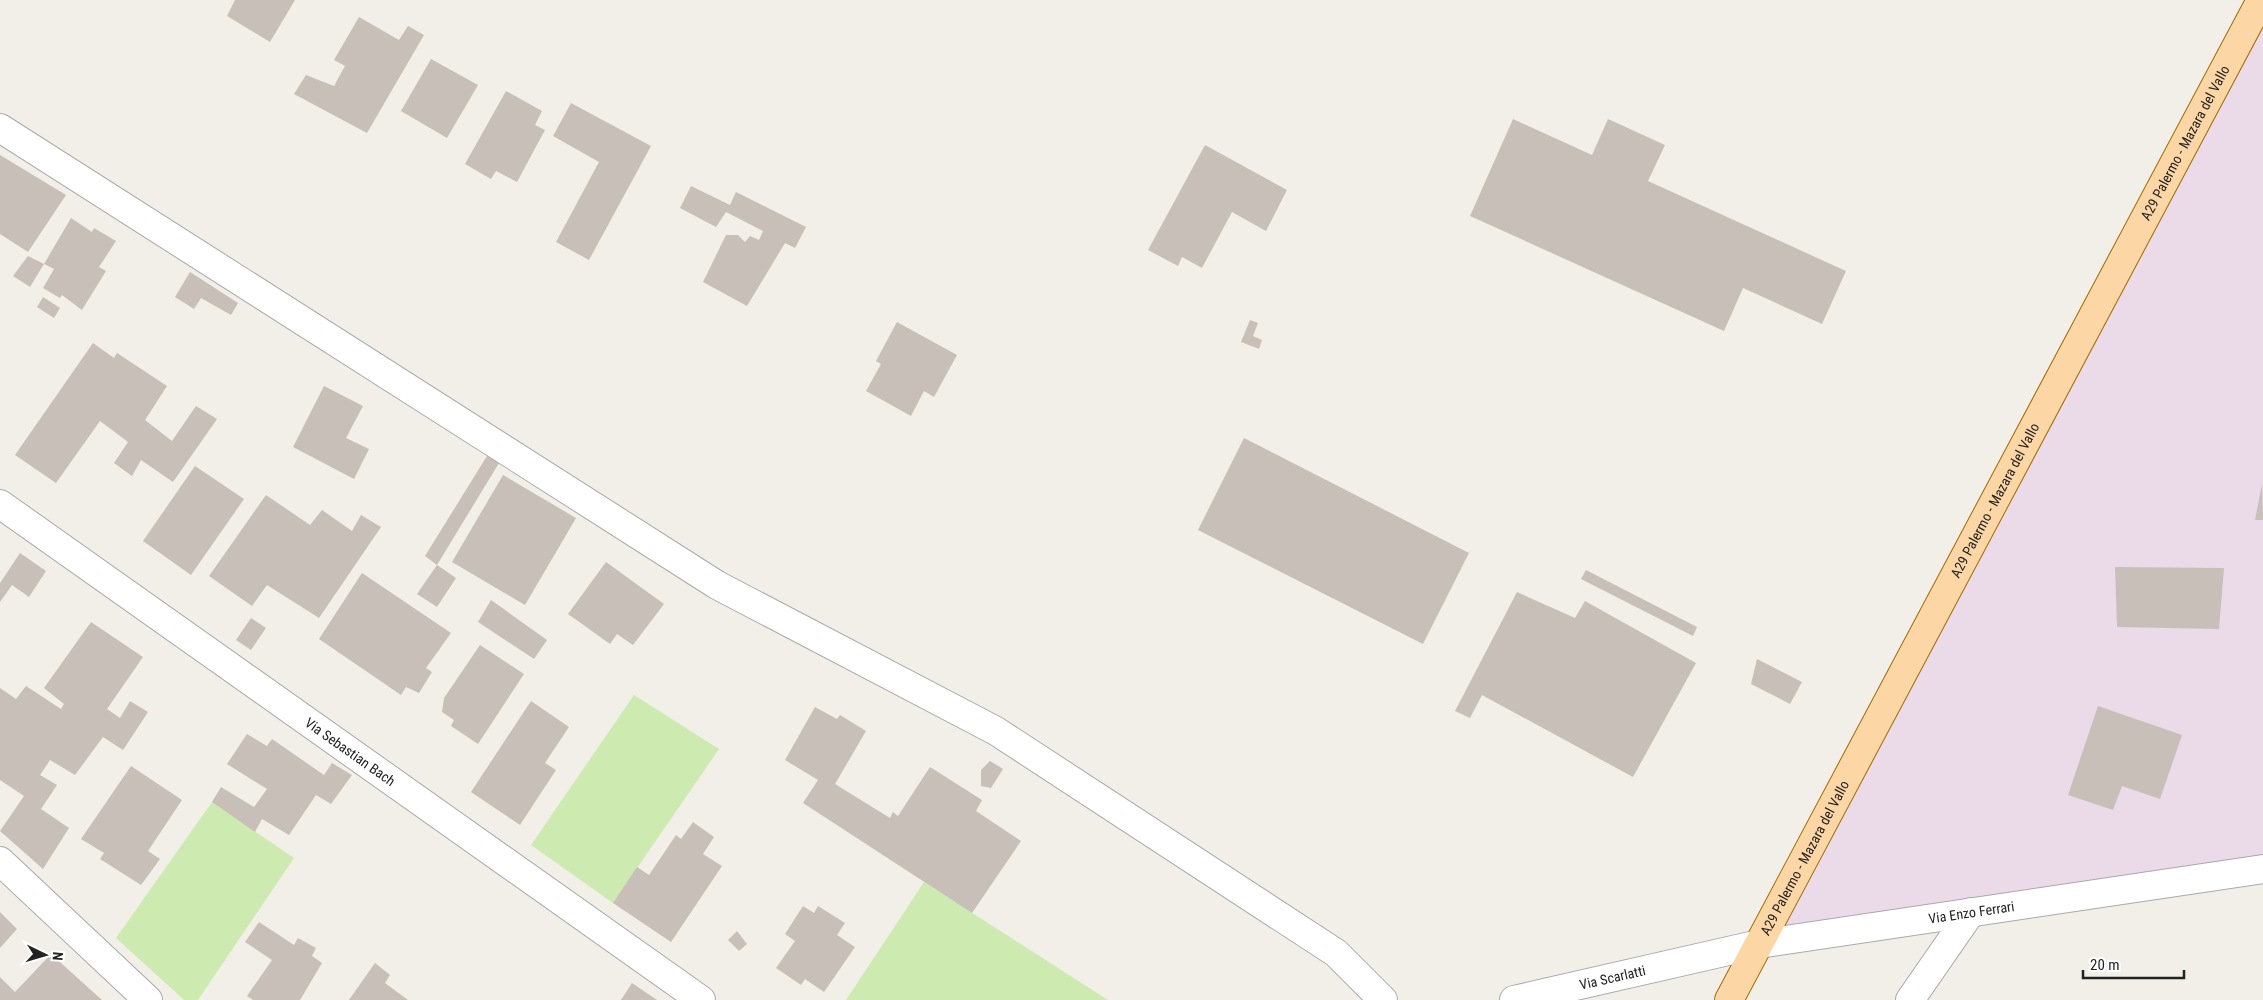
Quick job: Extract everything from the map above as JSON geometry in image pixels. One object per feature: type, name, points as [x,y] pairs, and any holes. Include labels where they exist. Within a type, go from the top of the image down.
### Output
[{"type":"main road","name":"A29 Palermo - Mazara del Vallo","points":[[1729,1000],[2261,0]]},
{"type":"street","points":[[0,128],[717,585],[996,731],[1336,953],[1383,1000]]},
{"type":"street","name":"Via Sebastian Bach","points":[[0,504],[701,1000]]},
{"type":"street","points":[[0,861],[148,1000]]},
{"type":"street","name":"Via Enzo Ferrari","points":[[1681,962],[1759,944],[2263,869]]},
{"type":"street","points":[[1910,1000],[1970,912]]},
{"type":"street","name":"Via Scarlatti","points":[[1514,1000],[1681,962]]},
{"type":"shaded area","points":[[2263,0],[2263,869],[1759,944]]},
{"type":"green space","points":[[634,695],[719,749],[613,903],[531,845]]},
{"type":"green space","points":[[212,802],[294,858],[198,1000],[184,1000],[116,938]]},
{"type":"green space","points":[[924,882],[1108,1000],[846,1000]]},
{"type":"building","points":[[235,0],[295,0],[270,42],[227,16]]},
{"type":"building","points":[[359,17],[399,40],[408,26],[424,35],[367,133],[294,94],[306,75],[334,86],[345,66],[334,60]]},
{"type":"building","points":[[431,59],[478,85],[447,138],[401,111]]},
{"type":"building","points":[[506,91],[542,111],[535,125],[545,130],[517,182],[496,171],[491,179],[465,164]]},
{"type":"building","points":[[571,103],[651,146],[589,260],[556,242],[599,162],[553,136]]},
{"type":"building","points":[[1513,119],[1592,155],[1608,119],[1665,145],[1648,181],[1846,271],[1822,324],[1743,288],[1724,331],[1470,216]]},
{"type":"building","points":[[1205,145],[1287,190],[1266,231],[1232,212],[1202,268],[1182,257],[1178,266],[1148,250]]},
{"type":"building","points":[[0,155],[66,195],[28,252],[0,234]]},
{"type":"building","points":[[691,186],[730,205],[736,192],[806,227],[795,248],[785,243],[747,306],[703,282],[726,235],[738,235],[745,242],[750,236],[759,240],[763,231],[726,212],[716,227],[680,208]]},
{"type":"building","points":[[71,218],[92,232],[94,228],[116,241],[99,267],[106,271],[82,310],[62,295],[60,298],[43,288],[54,269],[44,264]]},
{"type":"building","points":[[28,256],[44,264],[30,287],[13,276]]},
{"type":"building","points":[[190,272],[238,303],[231,315],[201,298],[194,309],[175,297]]},
{"type":"building","points":[[43,297],[60,308],[54,318],[37,307]]},
{"type":"building","points":[[1250,320],[1258,323],[1253,336],[1262,340],[1259,349],[1241,342]]},
{"type":"building","points":[[897,322],[957,355],[934,397],[924,391],[911,416],[866,391],[881,364],[876,361]]},
{"type":"building","points":[[93,343],[114,358],[117,353],[167,386],[145,420],[172,441],[196,406],[217,419],[173,482],[141,460],[132,476],[114,463],[128,442],[100,421],[56,483],[15,455]]},
{"type":"building","points":[[324,386],[363,406],[346,438],[369,449],[354,479],[293,447]]},
{"type":"building","points":[[1244,438],[1469,553],[1423,644],[1198,530]]},
{"type":"building","points":[[487,456],[499,463],[437,565],[425,556]]},
{"type":"building","points":[[195,466],[244,499],[191,575],[143,541]]},
{"type":"building","points":[[503,475],[576,518],[525,605],[452,562]]},
{"type":"building","points":[[2262,484],[2263,520],[2255,520]]},
{"type":"building","points":[[266,495],[310,525],[322,510],[352,531],[361,515],[381,527],[319,618],[267,585],[252,606],[209,576]]},
{"type":"building","points":[[20,553],[46,571],[29,597],[12,585],[0,602],[0,583]]},
{"type":"building","points":[[606,562],[664,604],[633,645],[617,634],[610,644],[568,614]]},
{"type":"building","points":[[437,565],[456,578],[437,607],[417,594]]},
{"type":"building","points":[[2115,567],[2224,568],[2219,629],[2117,627]]},
{"type":"building","points":[[1586,570],[1697,627],[1693,636],[1581,579]]},
{"type":"building","points":[[362,573],[451,633],[426,668],[432,672],[419,693],[406,687],[401,695],[319,639]]},
{"type":"building","points":[[1517,592],[1575,618],[1585,601],[1696,663],[1633,777],[1482,695],[1470,718],[1455,711]]},
{"type":"building","points":[[491,600],[547,640],[534,659],[478,622]]},
{"type":"building","points":[[251,618],[266,628],[251,650],[236,640]]},
{"type":"building","points":[[91,622],[143,657],[107,709],[120,718],[130,701],[148,712],[123,750],[103,737],[75,775],[50,760],[40,775],[57,785],[41,809],[69,828],[43,869],[0,831],[24,796],[0,780],[0,688],[16,699],[26,686],[61,709],[64,704],[44,688]]},
{"type":"building","points":[[480,645],[524,674],[478,744],[451,726],[454,720],[442,712],[444,698]]},
{"type":"building","points":[[1757,659],[1802,682],[1790,704],[1751,684]]},
{"type":"building","points":[[531,701],[569,727],[545,763],[556,770],[520,825],[471,792]]},
{"type":"building","points":[[2098,706],[2182,735],[2160,799],[2122,786],[2113,810],[2068,795]]},
{"type":"building","points":[[815,707],[837,719],[840,715],[866,731],[835,784],[890,818],[893,812],[898,816],[930,767],[982,800],[976,811],[1021,841],[972,913],[803,803],[818,780],[785,760]]},
{"type":"building","points":[[247,734],[267,746],[272,739],[324,775],[332,763],[352,775],[331,804],[316,795],[289,835],[262,819],[255,832],[212,802],[221,787],[254,807],[267,789],[227,764]]},
{"type":"building","points":[[990,761],[1003,769],[991,788],[981,786],[981,770]]},
{"type":"building","points":[[131,766],[182,800],[148,851],[160,859],[141,885],[100,859],[104,853],[81,839]]},
{"type":"building","points":[[693,822],[714,837],[703,854],[722,866],[671,942],[613,903],[637,867],[649,875],[676,835],[681,839]]},
{"type":"building","points":[[803,906],[814,913],[818,906],[845,923],[837,935],[855,947],[824,992],[805,979],[801,985],[776,968],[795,941],[785,934]]},
{"type":"building","points":[[0,912],[17,929],[0,948]]},
{"type":"building","points":[[259,922],[294,945],[298,938],[316,948],[312,956],[322,963],[300,1000],[253,1000],[247,996],[272,960],[245,942]]},
{"type":"building","points":[[737,931],[747,944],[739,951],[728,940]]},
{"type":"building","points":[[51,954],[102,1000],[0,1000],[0,977],[15,992]]},
{"type":"building","points":[[375,963],[390,975],[385,983],[408,1000],[349,1000]]},
{"type":"building","points":[[632,983],[657,1000],[621,1000]]}]
